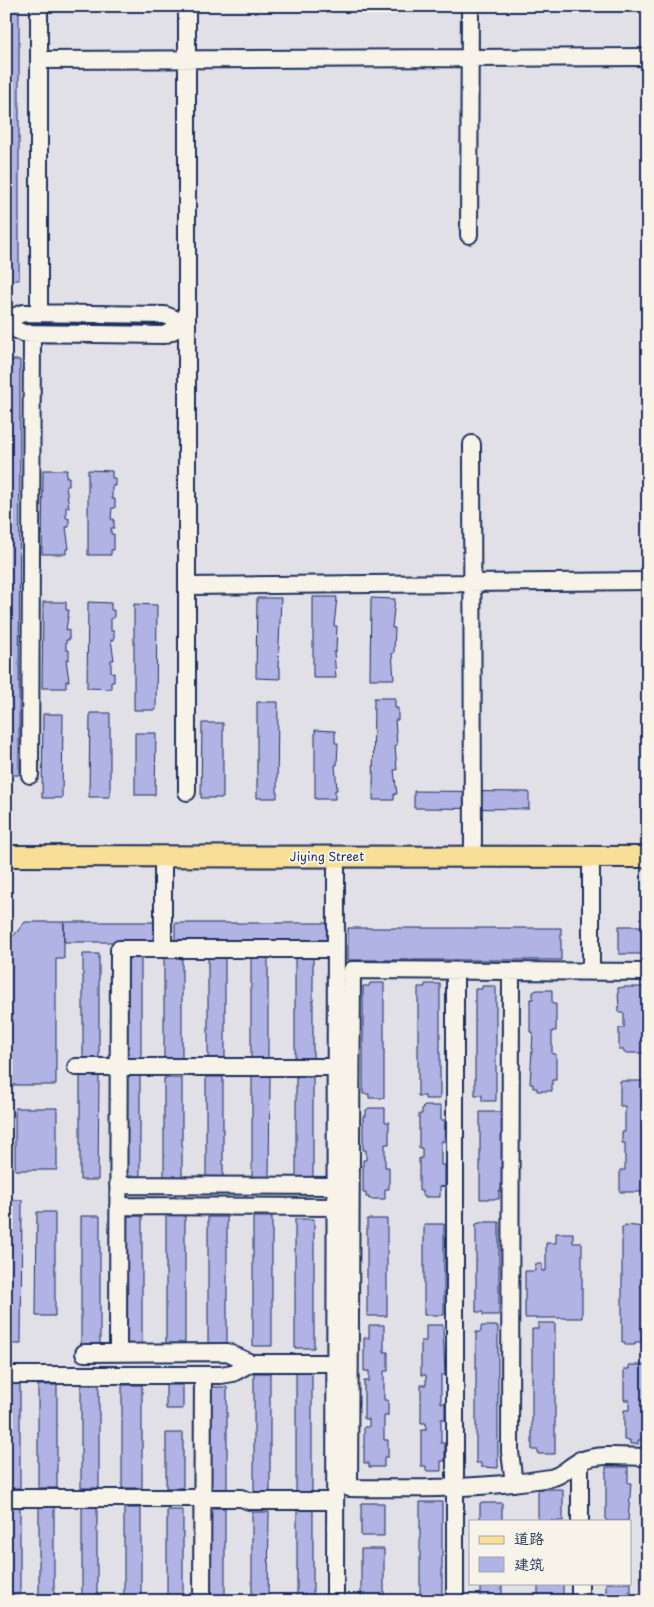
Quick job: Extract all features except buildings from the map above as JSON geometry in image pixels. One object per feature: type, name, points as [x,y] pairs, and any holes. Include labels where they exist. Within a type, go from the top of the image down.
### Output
[{"type":"main road","name":"Jiying Street","points":[[6,856],[648,857]]},
{"type":"main road","name":"Jiying Street","points":[[6,868],[648,869]]},
{"type":"lane","points":[[39,6],[39,313]]},
{"type":"lane","points":[[187,6],[187,792]]},
{"type":"lane","points":[[469,235],[470,6]]},
{"type":"lane","points":[[39,60],[648,57]]},
{"type":"lane","points":[[6,320],[23,313],[165,315],[187,324]]},
{"type":"lane","points":[[6,325],[23,333],[164,335],[187,324]]},
{"type":"lane","points":[[30,775],[32,333]]},
{"type":"lane","points":[[472,444],[472,857]]},
{"type":"lane","points":[[187,586],[648,581]]},
{"type":"lane","points":[[163,868],[163,949]]},
{"type":"lane","points":[[335,1601],[336,869]]},
{"type":"lane","points":[[591,972],[592,869]]},
{"type":"lane","points":[[118,1352],[119,949],[336,950]]},
{"type":"lane","points":[[648,972],[352,970],[349,1488],[454,1489],[514,1483],[553,1477],[569,1470],[580,1460],[590,1458],[648,1457]]},
{"type":"lane","points":[[454,971],[454,1601]]},
{"type":"lane","points":[[511,971],[510,1452],[514,1483]]},
{"type":"lane","points":[[76,1067],[336,1067]]},
{"type":"lane","points":[[118,1185],[336,1186]]},
{"type":"lane","points":[[118,1206],[336,1207]]},
{"type":"lane","points":[[84,1353],[227,1352],[250,1363],[336,1363]]},
{"type":"lane","points":[[6,1375],[203,1375],[233,1373],[250,1363]]},
{"type":"lane","points":[[202,1601],[203,1375]]},
{"type":"lane","points":[[580,1460],[580,1520]]},
{"type":"lane","points":[[6,1498],[202,1498],[336,1501]]},
{"type":"lane","points":[[580,1584],[580,1601]]}]
